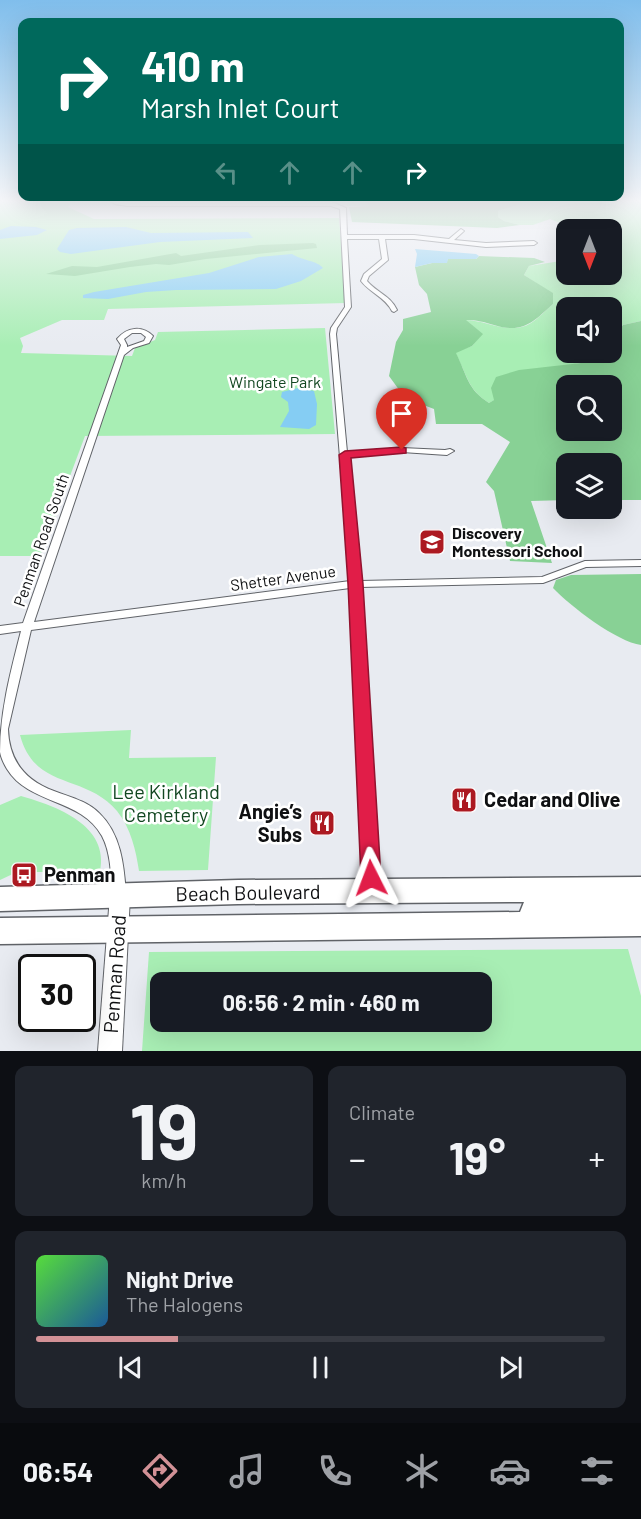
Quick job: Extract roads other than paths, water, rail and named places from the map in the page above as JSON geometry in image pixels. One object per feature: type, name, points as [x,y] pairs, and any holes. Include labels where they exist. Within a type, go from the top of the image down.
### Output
[{"type":"highway","name":"Beach Boulevard","points":[[0,899],[372,891],[638,907]]},
{"type":"highway","points":[[530,924],[534,907],[615,904],[638,907]]},
{"type":"highway","points":[[0,931],[530,924],[638,907]]},
{"type":"street","points":[[345,248],[348,307],[334,328],[333,334],[355,584],[372,891]]},
{"type":"street","points":[[384,248],[386,260],[366,275],[364,280],[371,289],[389,299],[394,310]]},
{"type":"street","points":[[120,355],[136,345],[147,342],[150,336],[143,331],[135,331],[125,333],[120,339],[122,342],[136,345]]},
{"type":"street","name":"Penman Road South","points":[[120,897],[113,846],[101,823],[78,804],[38,790],[15,772],[2,744],[2,729],[27,627],[124,345],[122,342]]},
{"type":"street","points":[[345,455],[402,450],[447,453],[450,451]]},
{"type":"street","name":"Shetter Avenue","points":[[0,630],[355,584],[543,580],[585,564],[641,563]]},
{"type":"street","name":"Penman Road","points":[[110,1051],[120,897]]},
{"type":"water","points":[[115,248],[71,254],[60,252],[57,249]]},
{"type":"water","points":[[415,249],[479,256],[476,259],[448,259],[447,263],[432,263],[415,267],[417,254]]},
{"type":"water","points":[[292,254],[323,268],[301,281],[276,289],[176,290],[146,292],[108,299],[83,298],[83,295],[94,292],[209,273],[259,257]]},
{"type":"water","points":[[298,388],[314,391],[317,404],[316,425],[309,429],[280,427],[289,411],[288,402],[281,397],[282,392]]},
{"type":"place","name":"Discovery Montessori School","points":[[432,542]]},
{"type":"place","name":"Cedar and Olive","points":[[464,800]]},
{"type":"place","name":"Angie’s Subs","points":[[322,823]]},
{"type":"place","name":"Penman","points":[[24,875]]},
{"type":"park label","name":"Wingate Park","points":[[275,382]]},
{"type":"park label","name":"Lee Kirkland Cemetery","points":[[166,804]]}]
